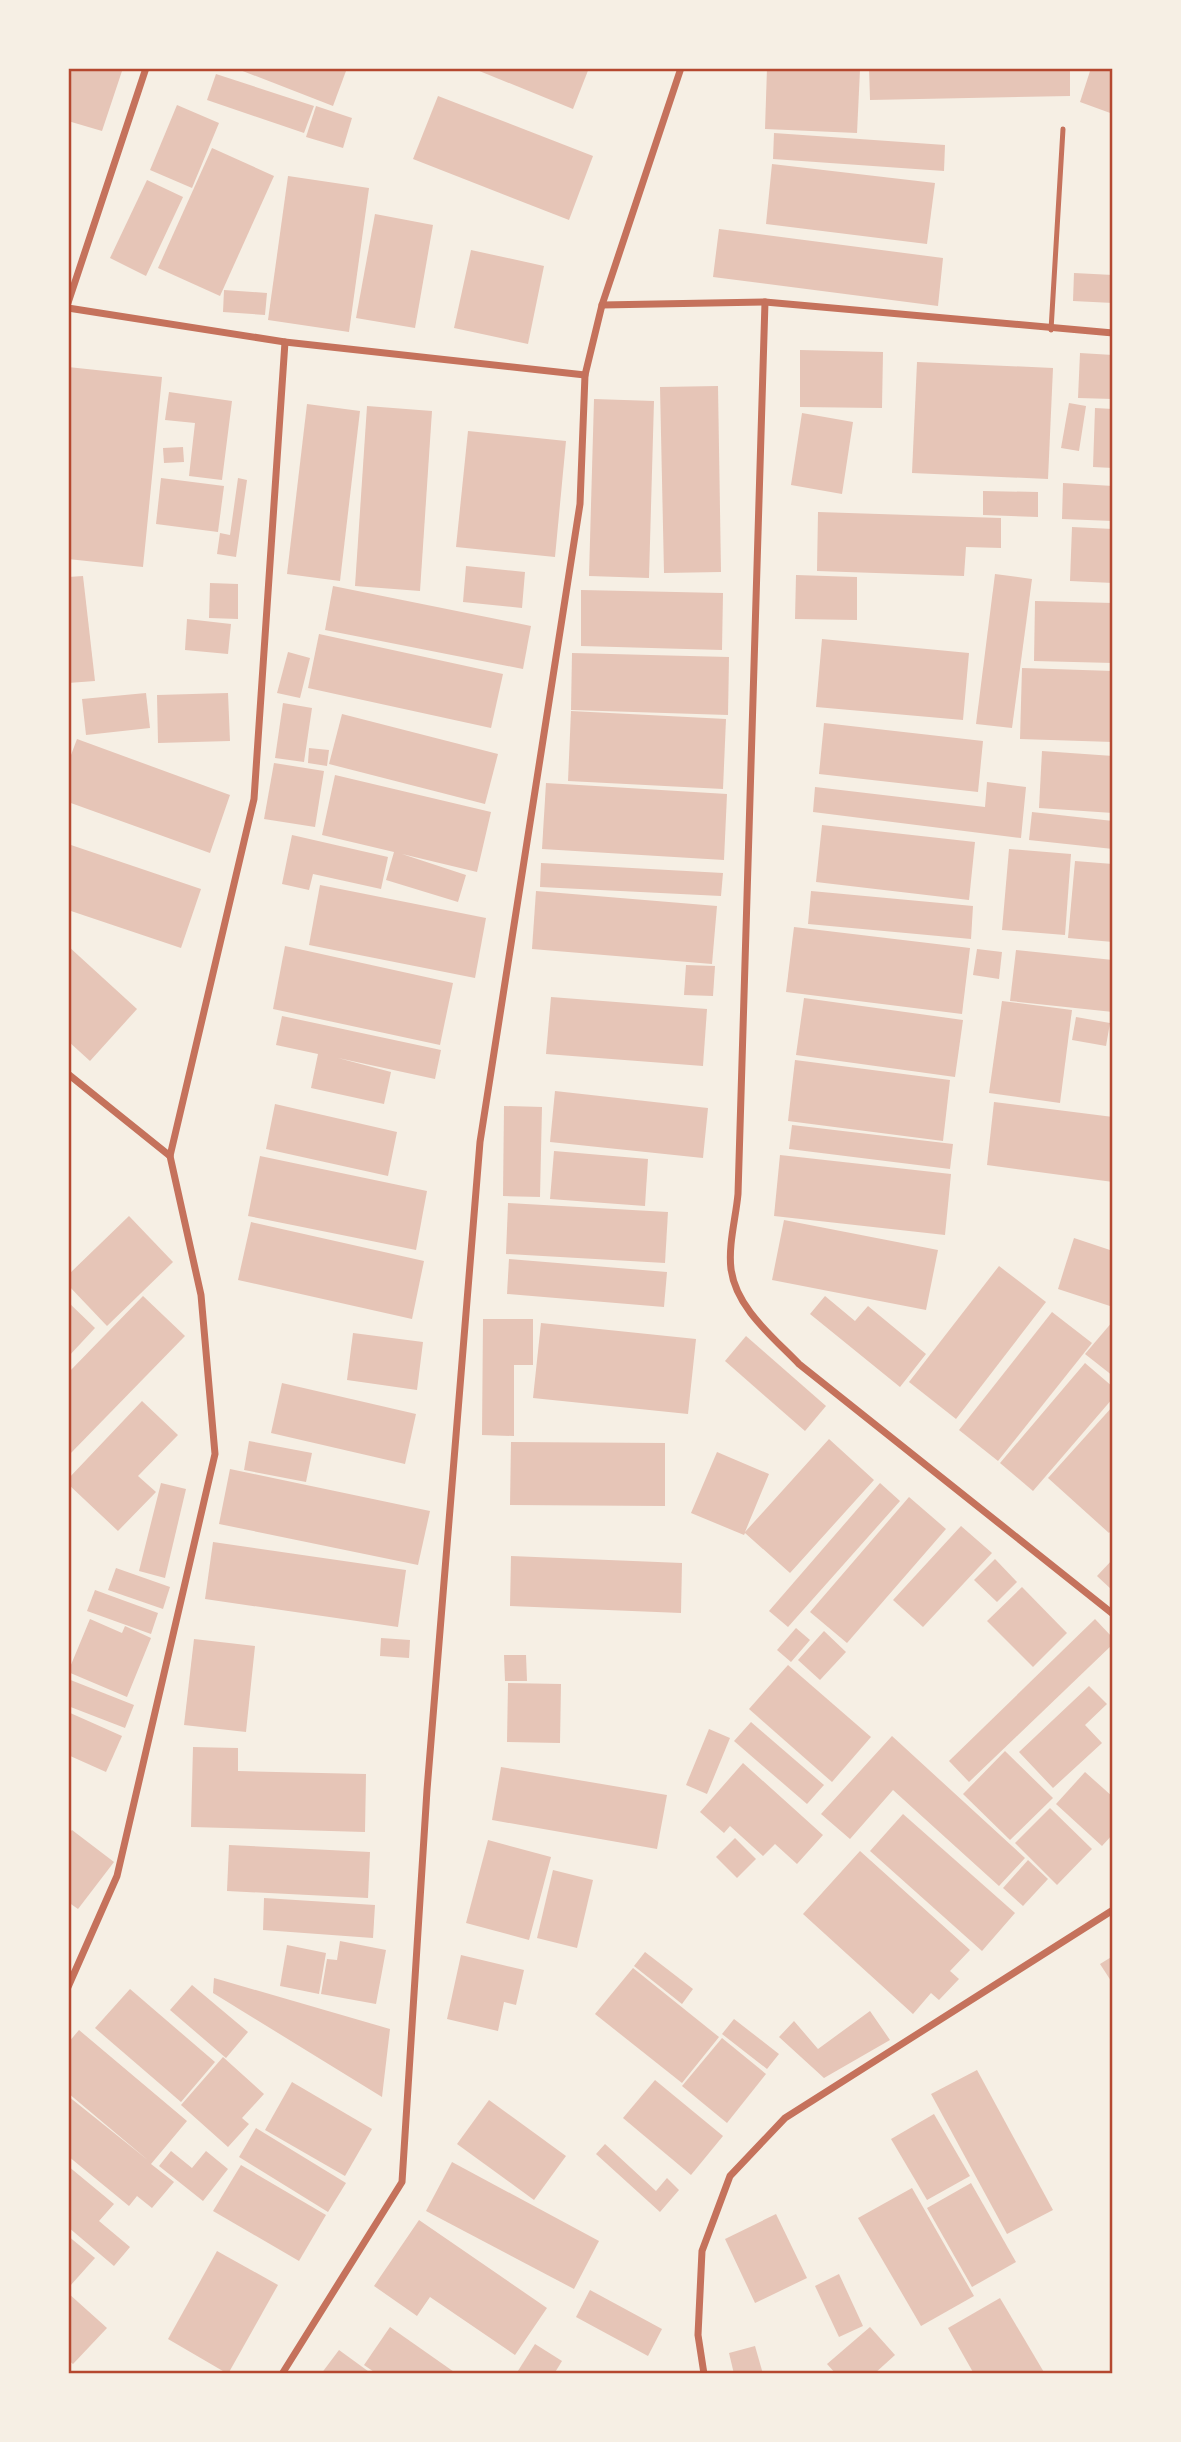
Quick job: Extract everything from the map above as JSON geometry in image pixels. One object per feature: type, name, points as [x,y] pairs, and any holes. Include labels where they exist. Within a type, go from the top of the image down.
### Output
[{"type":"street","points":[[146,68],[68,306],[285,342],[585,375]]},
{"type":"street","points":[[282,2374],[402,2182],[426,1790],[480,1142],[580,504],[585,375],[602,305],[681,68]]},
{"type":"street","points":[[602,305],[765,302],[1051,330],[1113,333]]},
{"type":"street","points":[[765,302],[738,1194],[731,1267],[735,1284],[756,1319],[799,1364],[1113,1614]]},
{"type":"street","points":[[68,1987],[117,1876],[215,1454],[201,1295],[170,1156],[254,799],[285,342]]},
{"type":"street","points":[[68,1074],[170,1156]]},
{"type":"street","points":[[704,2374],[698,2335],[702,2251],[730,2176],[785,2118],[1113,1910]]},
{"type":"lane","points":[[1051,330],[1063,130]]},
{"type":"building","points":[[68,68],[123,68],[102,131],[68,121]]},
{"type":"building","points":[[235,68],[339,68],[346,71],[333,106]]},
{"type":"building","points":[[472,68],[589,68],[573,109]]},
{"type":"building","points":[[767,68],[860,70],[857,133],[765,129]]},
{"type":"building","points":[[869,68],[1070,68],[1070,96],[870,100]]},
{"type":"building","points":[[1091,68],[1113,68],[1113,114],[1080,102]]},
{"type":"building","points":[[216,74],[314,106],[304,133],[207,100]]},
{"type":"building","points":[[438,96],[593,156],[569,220],[413,159]]},
{"type":"building","points":[[177,105],[219,123],[192,188],[150,170]]},
{"type":"building","points":[[316,106],[352,118],[343,148],[306,137]]},
{"type":"building","points":[[774,133],[945,145],[944,171],[773,159]]},
{"type":"building","points":[[212,148],[274,176],[220,296],[158,268]]},
{"type":"building","points":[[772,164],[935,183],[927,244],[766,224]]},
{"type":"building","points":[[288,176],[369,188],[349,332],[268,320]]},
{"type":"building","points":[[147,180],[183,197],[146,276],[110,258]]},
{"type":"building","points":[[375,214],[433,225],[415,328],[356,318]]},
{"type":"building","points":[[719,229],[943,258],[938,306],[713,277]]},
{"type":"building","points":[[471,250],[544,266],[528,344],[454,328]]},
{"type":"building","points":[[1074,273],[1113,275],[1113,303],[1073,301]]},
{"type":"building","points":[[224,290],[267,293],[265,315],[223,312]]},
{"type":"building","points":[[800,350],[883,352],[882,408],[800,407]]},
{"type":"building","points":[[1080,353],[1113,355],[1113,399],[1078,398]]},
{"type":"building","points":[[917,362],[1053,368],[1048,479],[912,473]]},
{"type":"building","points":[[68,367],[162,377],[143,567],[68,559]]},
{"type":"building","points":[[718,386],[721,572],[664,573],[660,387]]},
{"type":"building","points":[[169,392],[232,401],[222,480],[189,476],[195,423],[165,420]]},
{"type":"building","points":[[594,399],[654,401],[649,578],[589,576]]},
{"type":"building","points":[[1069,403],[1086,406],[1079,451],[1061,448]]},
{"type":"building","points":[[307,404],[360,411],[340,581],[287,574]]},
{"type":"building","points":[[367,406],[432,411],[420,591],[355,586]]},
{"type":"building","points":[[1095,408],[1113,409],[1113,468],[1093,467]]},
{"type":"building","points":[[802,413],[853,422],[842,494],[791,485]]},
{"type":"building","points":[[468,431],[566,441],[555,557],[456,547]]},
{"type":"building","points":[[183,447],[184,462],[164,463],[163,448]]},
{"type":"building","points":[[161,478],[224,486],[218,532],[156,524]]},
{"type":"building","points":[[238,478],[247,480],[236,557],[217,554],[220,533],[230,535]]},
{"type":"building","points":[[1063,483],[1113,486],[1113,521],[1062,519]]},
{"type":"building","points":[[983,491],[1038,492],[1038,517],[983,515]]},
{"type":"building","points":[[818,512],[1001,518],[1001,548],[966,547],[964,576],[817,571]]},
{"type":"building","points":[[1072,527],[1113,529],[1113,583],[1070,581]]},
{"type":"building","points":[[466,566],[525,572],[522,608],[463,602]]},
{"type":"building","points":[[995,574],[1032,579],[1012,728],[976,724]]},
{"type":"building","points":[[796,575],[857,577],[857,620],[795,619]]},
{"type":"building","points":[[83,576],[95,681],[68,683],[68,577]]},
{"type":"building","points":[[210,583],[238,584],[238,619],[209,618]]},
{"type":"building","points":[[333,586],[531,626],[523,669],[325,630]]},
{"type":"building","points":[[581,590],[723,593],[722,650],[581,646]]},
{"type":"building","points":[[1035,601],[1113,603],[1113,663],[1034,661]]},
{"type":"building","points":[[187,619],[231,624],[228,654],[185,650]]},
{"type":"building","points":[[319,634],[503,674],[491,728],[308,688]]},
{"type":"building","points":[[822,639],[969,653],[963,720],[816,707]]},
{"type":"building","points":[[288,652],[310,658],[300,698],[277,693]]},
{"type":"building","points":[[572,653],[729,657],[728,715],[571,710]]},
{"type":"building","points":[[1022,668],[1113,671],[1113,742],[1020,739]]},
{"type":"building","points":[[146,693],[150,728],[86,735],[82,699]]},
{"type":"building","points":[[228,693],[230,741],[158,743],[157,695]]},
{"type":"building","points":[[283,703],[312,708],[304,762],[275,758]]},
{"type":"building","points":[[571,711],[726,719],[723,789],[568,781]]},
{"type":"building","points":[[342,714],[498,754],[485,804],[329,764]]},
{"type":"building","points":[[824,723],[983,741],[978,792],[819,774]]},
{"type":"building","points":[[77,739],[230,795],[210,853],[68,802],[68,763]]},
{"type":"building","points":[[309,748],[329,750],[327,766],[308,763]]},
{"type":"building","points":[[1042,751],[1113,756],[1113,813],[1039,808]]},
{"type":"building","points":[[274,763],[324,771],[315,827],[264,819]]},
{"type":"building","points":[[335,775],[491,812],[477,872],[402,854],[466,875],[458,902],[386,880],[394,852],[322,835]]},
{"type":"building","points":[[987,782],[1026,787],[1021,838],[813,812],[815,787],[985,807]]},
{"type":"building","points":[[546,783],[727,794],[724,860],[542,849]]},
{"type":"building","points":[[1032,812],[1113,821],[1113,849],[1029,840]]},
{"type":"building","points":[[822,825],[975,842],[969,900],[816,882]]},
{"type":"building","points":[[292,835],[388,857],[381,889],[313,874],[309,890],[282,884]]},
{"type":"building","points":[[68,844],[201,889],[181,948],[68,910]]},
{"type":"building","points":[[1009,849],[1071,854],[1065,935],[1002,930]]},
{"type":"building","points":[[1075,861],[1113,864],[1113,942],[1068,938]]},
{"type":"building","points":[[541,863],[723,873],[721,896],[540,887]]},
{"type":"building","points":[[320,885],[486,918],[475,978],[309,945]]},
{"type":"building","points":[[536,891],[717,906],[712,964],[532,949]]},
{"type":"building","points":[[811,891],[973,906],[971,939],[808,924]]},
{"type":"building","points":[[794,927],[970,948],[962,1014],[786,992]]},
{"type":"building","points":[[68,946],[137,1009],[90,1061],[68,1041]]},
{"type":"building","points":[[285,946],[453,983],[440,1045],[273,1009]]},
{"type":"building","points":[[977,949],[1002,952],[999,979],[973,975]]},
{"type":"building","points":[[1016,950],[1113,960],[1113,1012],[1010,1001]]},
{"type":"building","points":[[686,965],[715,966],[713,996],[684,995]]},
{"type":"building","points":[[551,997],[707,1009],[703,1066],[546,1054]]},
{"type":"building","points":[[804,998],[963,1020],[955,1077],[796,1055]]},
{"type":"building","points":[[1002,1001],[1072,1010],[1060,1103],[989,1093]]},
{"type":"building","points":[[282,1016],[441,1050],[435,1079],[338,1058],[391,1072],[384,1104],[311,1088],[318,1054],[276,1045]]},
{"type":"building","points":[[1076,1017],[1110,1023],[1106,1046],[1072,1040]]},
{"type":"building","points":[[795,1060],[950,1080],[943,1141],[788,1121]]},
{"type":"building","points":[[555,1091],[708,1108],[703,1158],[550,1142]]},
{"type":"building","points":[[994,1102],[1113,1117],[1113,1182],[987,1165]]},
{"type":"building","points":[[275,1104],[397,1132],[388,1176],[266,1149]]},
{"type":"building","points":[[504,1106],[542,1107],[540,1197],[503,1196]]},
{"type":"building","points":[[792,1125],[953,1144],[950,1169],[789,1149]]},
{"type":"building","points":[[554,1151],[648,1159],[645,1206],[550,1199]]},
{"type":"building","points":[[780,1155],[951,1174],[945,1235],[774,1216]]},
{"type":"building","points":[[260,1156],[427,1191],[416,1250],[248,1216]]},
{"type":"building","points":[[508,1203],[668,1212],[665,1263],[506,1254]]},
{"type":"building","points":[[129,1216],[173,1262],[107,1326],[68,1285],[68,1275]]},
{"type":"building","points":[[784,1220],[938,1250],[926,1310],[772,1280]]},
{"type":"building","points":[[251,1222],[424,1261],[412,1319],[238,1280]]},
{"type":"building","points":[[1074,1238],[1113,1251],[1113,1307],[1058,1289]]},
{"type":"building","points":[[509,1259],[667,1272],[664,1307],[507,1294]]},
{"type":"building","points":[[999,1266],[1046,1302],[956,1419],[909,1382]]},
{"type":"building","points":[[143,1296],[185,1336],[68,1456],[68,1373]]},
{"type":"building","points":[[825,1296],[855,1321],[868,1306],[926,1354],[900,1387],[810,1314]]},
{"type":"building","points":[[68,1302],[95,1328],[68,1357]]},
{"type":"building","points":[[1052,1312],[1092,1343],[998,1461],[959,1430]]},
{"type":"building","points":[[483,1319],[533,1319],[533,1365],[514,1365],[514,1436],[482,1435]]},
{"type":"building","points":[[1113,1321],[1113,1376],[1085,1354]]},
{"type":"building","points":[[541,1323],[696,1339],[688,1414],[533,1398]]},
{"type":"building","points":[[353,1333],[423,1342],[417,1390],[347,1380]]},
{"type":"building","points":[[746,1336],[826,1406],[805,1431],[725,1361]]},
{"type":"building","points":[[1085,1363],[1113,1387],[1113,1398],[1033,1491],[1000,1463]]},
{"type":"building","points":[[282,1383],[416,1414],[405,1464],[271,1433]]},
{"type":"building","points":[[142,1401],[178,1435],[138,1476],[156,1492],[118,1531],[68,1484],[68,1479]]},
{"type":"building","points":[[1113,1406],[1113,1529],[1109,1533],[1048,1478]]},
{"type":"building","points":[[829,1439],[874,1480],[790,1573],[745,1533],[744,1535],[691,1513],[717,1452],[769,1474],[745,1532]]},
{"type":"building","points":[[249,1441],[312,1453],[306,1482],[244,1470]]},
{"type":"building","points":[[511,1442],[665,1443],[665,1506],[510,1505]]},
{"type":"building","points":[[230,1469],[430,1511],[418,1565],[219,1524]]},
{"type":"building","points":[[161,1483],[186,1489],[165,1578],[139,1571]]},
{"type":"building","points":[[880,1483],[900,1501],[788,1627],[769,1611]]},
{"type":"building","points":[[909,1497],[946,1529],[847,1643],[810,1612]]},
{"type":"building","points":[[961,1526],[992,1553],[923,1627],[893,1600]]},
{"type":"building","points":[[213,1542],[406,1570],[398,1627],[205,1599]]},
{"type":"building","points":[[511,1556],[682,1563],[681,1613],[510,1606]]},
{"type":"building","points":[[995,1559],[1017,1582],[997,1602],[974,1580]]},
{"type":"building","points":[[1113,1559],[1113,1591],[1097,1576]]},
{"type":"building","points":[[116,1568],[170,1587],[163,1609],[108,1590]]},
{"type":"building","points":[[1022,1587],[1067,1633],[1033,1667],[987,1621]]},
{"type":"building","points":[[95,1590],[158,1613],[151,1634],[87,1611]]},
{"type":"building","points":[[90,1619],[122,1633],[125,1626],[151,1638],[127,1697],[68,1672]]},
{"type":"building","points":[[1095,1619],[1113,1638],[1113,1644],[969,1782],[949,1761]]},
{"type":"building","points":[[796,1628],[810,1640],[791,1662],[777,1650]]},
{"type":"building","points":[[824,1631],[846,1652],[820,1680],[798,1660]]},
{"type":"building","points":[[381,1638],[410,1640],[409,1658],[380,1656]]},
{"type":"building","points":[[194,1639],[255,1646],[246,1732],[184,1725]]},
{"type":"building","points":[[504,1655],[526,1655],[527,1681],[505,1681]]},
{"type":"building","points":[[788,1665],[871,1737],[832,1782],[749,1709]]},
{"type":"building","points":[[68,1679],[134,1705],[125,1728],[68,1706]]},
{"type":"building","points":[[508,1683],[561,1684],[560,1743],[507,1742]]},
{"type":"building","points":[[1089,1686],[1107,1704],[1085,1725],[1102,1743],[1053,1788],[1019,1752]]},
{"type":"building","points":[[68,1712],[122,1736],[106,1772],[68,1755]]},
{"type":"building","points":[[751,1722],[824,1785],[807,1804],[734,1741]]},
{"type":"building","points":[[709,1729],[730,1738],[707,1794],[686,1785]]},
{"type":"building","points":[[892,1736],[1025,1858],[999,1886],[893,1790],[850,1839],[821,1814]]},
{"type":"building","points":[[193,1747],[238,1748],[238,1771],[366,1774],[365,1832],[191,1827]]},
{"type":"building","points":[[1005,1751],[1053,1798],[1010,1840],[963,1794]]},
{"type":"building","points":[[743,1763],[823,1835],[797,1864],[775,1844],[763,1856],[730,1826],[724,1833],[700,1812]]},
{"type":"building","points":[[501,1767],[667,1795],[657,1849],[492,1820]]},
{"type":"building","points":[[1085,1772],[1113,1797],[1113,1834],[1102,1846],[1056,1804]]},
{"type":"building","points":[[1050,1808],[1092,1849],[1057,1885],[1015,1843]]},
{"type":"building","points":[[903,1814],[1015,1913],[982,1951],[870,1851]]},
{"type":"building","points":[[72,1830],[114,1862],[78,1909],[68,1902],[68,1834]]},
{"type":"building","points":[[735,1838],[756,1859],[737,1878],[716,1857]]},
{"type":"building","points":[[488,1840],[551,1857],[529,1940],[466,1923]]},
{"type":"building","points":[[229,1845],[370,1852],[368,1898],[227,1891]]},
{"type":"building","points":[[860,1851],[970,1950],[950,1971],[959,1979],[939,2000],[931,1993],[913,2014],[803,1914]]},
{"type":"building","points":[[1028,1860],[1048,1879],[1023,1906],[1003,1888]]},
{"type":"building","points":[[553,1870],[593,1880],[577,1948],[537,1938]]},
{"type":"building","points":[[264,1898],[375,1905],[373,1938],[263,1930]]},
{"type":"building","points":[[340,1941],[386,1950],[376,2004],[321,1994],[327,1959],[337,1960]]},
{"type":"building","points":[[287,1945],[326,1953],[319,1994],[280,1986]]},
{"type":"building","points":[[645,1952],[693,1989],[682,2004],[634,1966]]},
{"type":"building","points":[[461,1955],[524,1970],[516,2005],[504,2002],[498,2031],[447,2019]]},
{"type":"building","points":[[1113,1956],[1113,1984],[1100,1964]]},
{"type":"building","points":[[633,1968],[719,2037],[682,2083],[595,2014]]},
{"type":"building","points":[[214,1978],[390,2029],[382,2097],[213,1993]]},
{"type":"building","points":[[192,1985],[248,2032],[226,2058],[170,2010]]},
{"type":"building","points":[[130,1989],[215,2062],[181,2102],[95,2028]]},
{"type":"building","points":[[870,2011],[890,2040],[824,2078],[779,2037],[794,2021],[818,2049]]},
{"type":"building","points":[[734,2019],[779,2054],[767,2069],[722,2034]]},
{"type":"building","points":[[79,2030],[187,2121],[151,2164],[174,2182],[152,2208],[137,2196],[129,2206],[68,2156],[68,2096],[149,2161],[68,2093],[68,2043]]},
{"type":"building","points":[[722,2038],[766,2074],[727,2123],[682,2086]]},
{"type":"building","points":[[223,2057],[264,2094],[242,2118],[249,2124],[228,2147],[181,2105]]},
{"type":"building","points":[[977,2070],[1053,2210],[1007,2234],[931,2094]]},
{"type":"building","points":[[655,2080],[723,2136],[691,2175],[623,2118]]},
{"type":"building","points":[[292,2082],[372,2129],[345,2176],[265,2130]]},
{"type":"building","points":[[489,2100],[566,2156],[534,2200],[457,2144]]},
{"type":"building","points":[[934,2114],[970,2176],[927,2200],[891,2139]]},
{"type":"building","points":[[256,2128],[346,2183],[328,2212],[239,2157]]},
{"type":"building","points":[[605,2144],[656,2191],[667,2178],[679,2190],[660,2212],[596,2154]]},
{"type":"building","points":[[171,2151],[192,2168],[206,2151],[228,2169],[203,2201],[159,2166]]},
{"type":"building","points":[[452,2162],[599,2241],[574,2289],[426,2211]]},
{"type":"building","points":[[241,2165],[326,2215],[299,2261],[213,2211]]},
{"type":"building","points":[[68,2166],[114,2204],[99,2221],[130,2247],[114,2266],[68,2227]]},
{"type":"building","points":[[971,2183],[1016,2262],[972,2287],[927,2208]]},
{"type":"building","points":[[912,2188],[974,2296],[921,2326],[858,2218]]},
{"type":"building","points":[[776,2214],[807,2278],[755,2303],[725,2239]]},
{"type":"building","points":[[419,2220],[547,2308],[515,2355],[430,2297],[417,2316],[374,2286]]},
{"type":"building","points":[[68,2236],[95,2258],[70,2286],[68,2285]]},
{"type":"building","points":[[217,2251],[278,2285],[228,2374],[168,2339]]},
{"type":"building","points":[[839,2274],[863,2326],[839,2337],[815,2286]]},
{"type":"building","points":[[590,2290],[662,2329],[648,2356],[576,2317]]},
{"type":"building","points":[[68,2293],[107,2328],[73,2364],[68,2360]]},
{"type":"building","points":[[1000,2298],[1045,2374],[974,2374],[948,2328]]},
{"type":"building","points":[[390,2327],[457,2374],[377,2374],[364,2365]]},
{"type":"building","points":[[870,2327],[895,2355],[874,2374],[836,2374],[827,2364]]},
{"type":"building","points":[[535,2344],[562,2361],[554,2374],[516,2374]]},
{"type":"building","points":[[755,2346],[763,2374],[734,2374],[729,2353]]},
{"type":"building","points":[[339,2350],[372,2374],[321,2374]]}]
